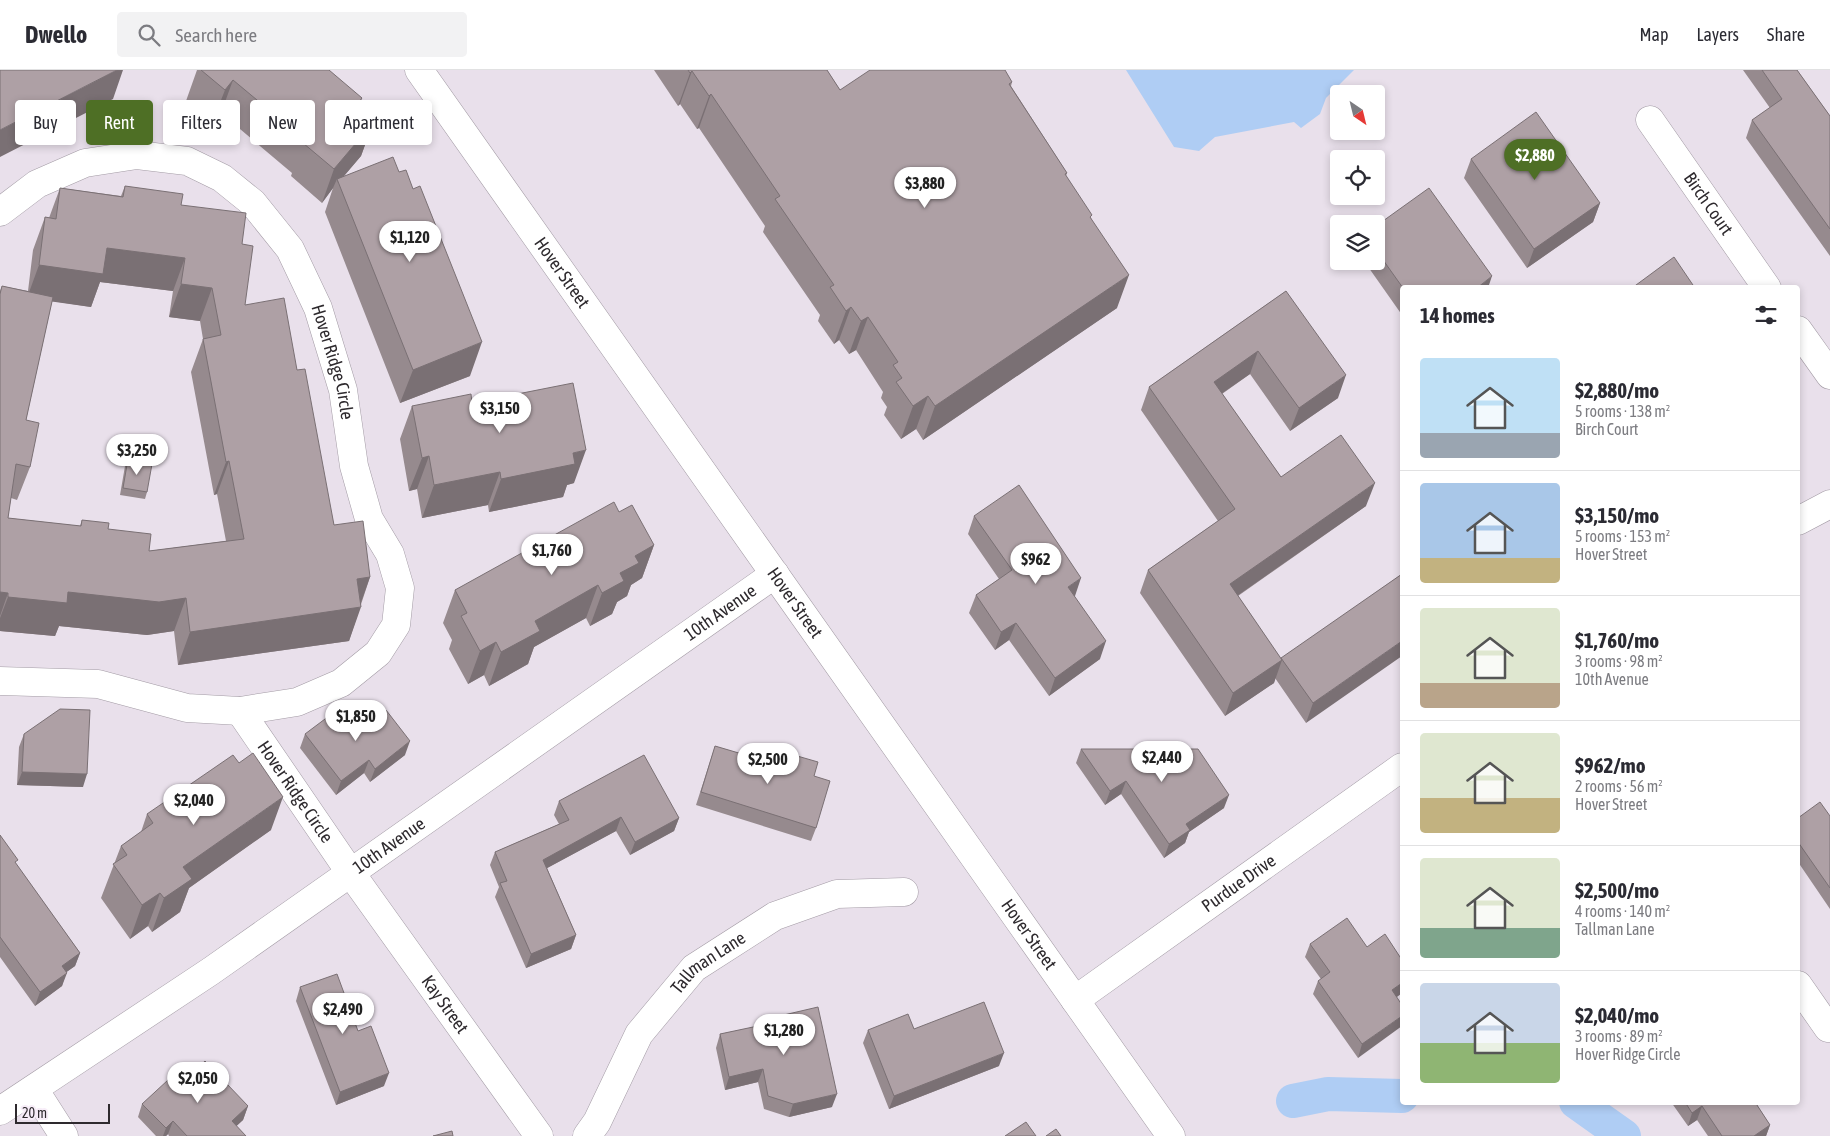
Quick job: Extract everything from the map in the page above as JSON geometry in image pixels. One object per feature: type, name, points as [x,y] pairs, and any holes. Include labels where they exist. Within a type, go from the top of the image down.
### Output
[{"type":"street","name":"Hover Street","points":[[419,70],[1171,1136]]},
{"type":"street","name":"Birch Court","points":[[1650,120],[1765,285]]},
{"type":"street","name":"Hover Ridge Circle","points":[[0,212],[37,184],[85,163],[137,154],[187,161],[222,178],[253,202],[290,248],[318,308],[343,390],[354,466],[370,519],[390,554],[400,588],[396,625],[378,653],[341,683],[297,702],[240,711],[187,708],[98,684],[0,681]]},
{"type":"street","points":[[1800,333],[1830,375]]},
{"type":"street","points":[[1800,520],[1830,504]]},
{"type":"street","name":"10th Avenue","points":[[0,1111],[211,971],[775,574]]},
{"type":"street","name":"Hover Ridge Circle","points":[[240,711],[350,872]]},
{"type":"street","name":"Purdue Drive","points":[[1075,1000],[1400,769]]},
{"type":"street","name":"Kay Street","points":[[350,872],[539,1136]]},
{"type":"street","name":"Tallman Lane","points":[[586,1136],[597,1122],[639,1034],[694,968],[774,916],[837,894],[904,892]]},
{"type":"street","points":[[1800,988],[1828,1028]]},
{"type":"street","points":[[34,1089],[64,1136]]},
{"type":"water","points":[[1126,70],[1354,70],[1339,85],[1330,85],[1330,94],[1326,98],[1320,114],[1301,128],[1294,122],[1215,137],[1199,151],[1174,147]]},
{"type":"building","points":[[0,70],[117,70],[58,100],[15,100],[15,122],[0,130]]},
{"type":"building","points":[[201,70],[329,70],[362,98],[360,100],[325,100],[325,145],[354,145],[334,169],[305,145],[315,145],[315,100],[257,100],[233,80],[225,90]]},
{"type":"building","points":[[688,70],[827,70],[840,90],[870,70],[1005,70],[1012,82],[1009,84],[1067,173],[1065,174],[1092,215],[1090,217],[1129,275],[935,406],[928,396],[913,406],[896,382],[902,378],[893,365],[898,362],[868,317],[861,321],[851,307],[846,311],[830,287],[834,285],[775,199],[780,196],[711,94],[709,96],[692,71],[690,73]]},
{"type":"building","points":[[1762,70],[1797,70],[1830,116],[1830,229],[1752,120],[1782,99]]},
{"type":"building","points":[[1536,112],[1600,203],[1534,249],[1471,159]]},
{"type":"building","points":[[393,157],[399,172],[406,170],[413,189],[420,186],[482,342],[413,370],[337,179]]},
{"type":"building","points":[[125,186],[183,194],[181,205],[246,213],[242,244],[253,246],[245,305],[284,298],[297,370],[305,369],[334,525],[363,521],[370,577],[357,579],[361,607],[190,632],[186,598],[159,602],[68,592],[67,603],[8,597],[8,593],[0,592],[0,294],[2,286],[53,297],[26,420],[39,423],[30,467],[16,464],[8,518],[81,526],[82,520],[109,523],[108,529],[151,534],[149,551],[244,539],[229,461],[226,462],[203,339],[221,335],[212,288],[181,284],[185,258],[107,248],[103,274],[39,265],[45,217],[56,219],[60,188],[123,197]]},
{"type":"building","points":[[1429,188],[1492,276],[1481,285],[1401,285],[1385,263],[1385,220]]},
{"type":"building","points":[[1674,257],[1693,285],[1636,285]]},
{"type":"building","points":[[1286,291],[1346,375],[1299,408],[1258,351],[1214,382],[1281,477],[1341,435],[1375,483],[1230,584],[1282,660],[1233,693],[1148,570],[1235,509],[1149,387]]},
{"type":"building","points":[[573,383],[586,450],[573,453],[575,464],[501,479],[500,472],[434,485],[429,456],[422,458],[412,406],[471,394],[472,403]]},
{"type":"building","points":[[128,459],[152,464],[147,492],[123,488]]},
{"type":"building","points":[[1019,485],[1081,578],[1068,587],[1106,641],[1055,678],[1016,623],[1001,632],[976,595],[1012,570],[974,516]]},
{"type":"building","points":[[614,502],[619,512],[632,505],[654,545],[635,556],[639,563],[620,573],[624,581],[602,593],[598,585],[535,621],[540,631],[501,652],[496,642],[480,651],[461,616],[467,613],[455,590]]},
{"type":"building","points":[[1400,575],[1400,642],[1313,703],[1281,658]]},
{"type":"building","points":[[341,707],[359,730],[386,710],[410,741],[375,769],[369,760],[341,781],[305,734]]},
{"type":"building","points":[[60,709],[90,710],[87,774],[22,772],[24,734]]},
{"type":"building","points":[[715,746],[776,764],[780,751],[818,762],[814,776],[830,781],[816,828],[701,792]]},
{"type":"building","points":[[1081,749],[1198,749],[1229,795],[1186,824],[1190,830],[1169,844],[1126,781],[1110,791]]},
{"type":"building","points":[[253,753],[283,797],[183,867],[192,879],[164,898],[160,893],[142,905],[113,864],[127,855],[121,846],[153,823],[147,814],[233,755],[239,763]]},
{"type":"building","points":[[644,755],[679,818],[635,842],[621,817],[543,860],[576,935],[531,954],[500,883],[507,881],[495,852],[569,820],[559,801]]},
{"type":"building","points":[[1820,802],[1830,816],[1830,888],[1800,845],[1800,817]]},
{"type":"building","points":[[0,835],[18,860],[15,862],[80,953],[62,966],[67,973],[40,992],[0,937]]},
{"type":"building","points":[[1347,918],[1367,947],[1385,934],[1400,957],[1400,984],[1392,990],[1400,1002],[1400,1017],[1362,1044],[1318,981],[1330,972],[1310,944]]},
{"type":"building","points":[[337,974],[358,1031],[371,1026],[389,1073],[340,1092],[300,987]]},
{"type":"building","points":[[984,1002],[1004,1053],[894,1096],[868,1030],[908,1014],[914,1029]]},
{"type":"building","points":[[818,1007],[837,1094],[793,1104],[768,1096],[763,1069],[729,1077],[720,1034],[772,1023],[771,1018]]},
{"type":"building","points":[[205,1061],[248,1106],[232,1121],[246,1136],[187,1136],[173,1121],[166,1128],[142,1104],[181,1068],[189,1076]]},
{"type":"building","points":[[1687,1105],[1757,1105],[1770,1125],[1754,1136],[1722,1136],[1702,1106],[1692,1113]]},
{"type":"building","points":[[1026,1122],[1036,1136],[1005,1136]]},
{"type":"building","points":[[1056,1129],[1061,1136],[1046,1136]]},
{"type":"building","points":[[452,1131],[453,1136],[433,1136]]},
{"type":"waterway","points":[[1293,1101],[1328,1094],[1400,1096]]},
{"type":"waterway","points":[[1580,1105],[1624,1136]]}]
